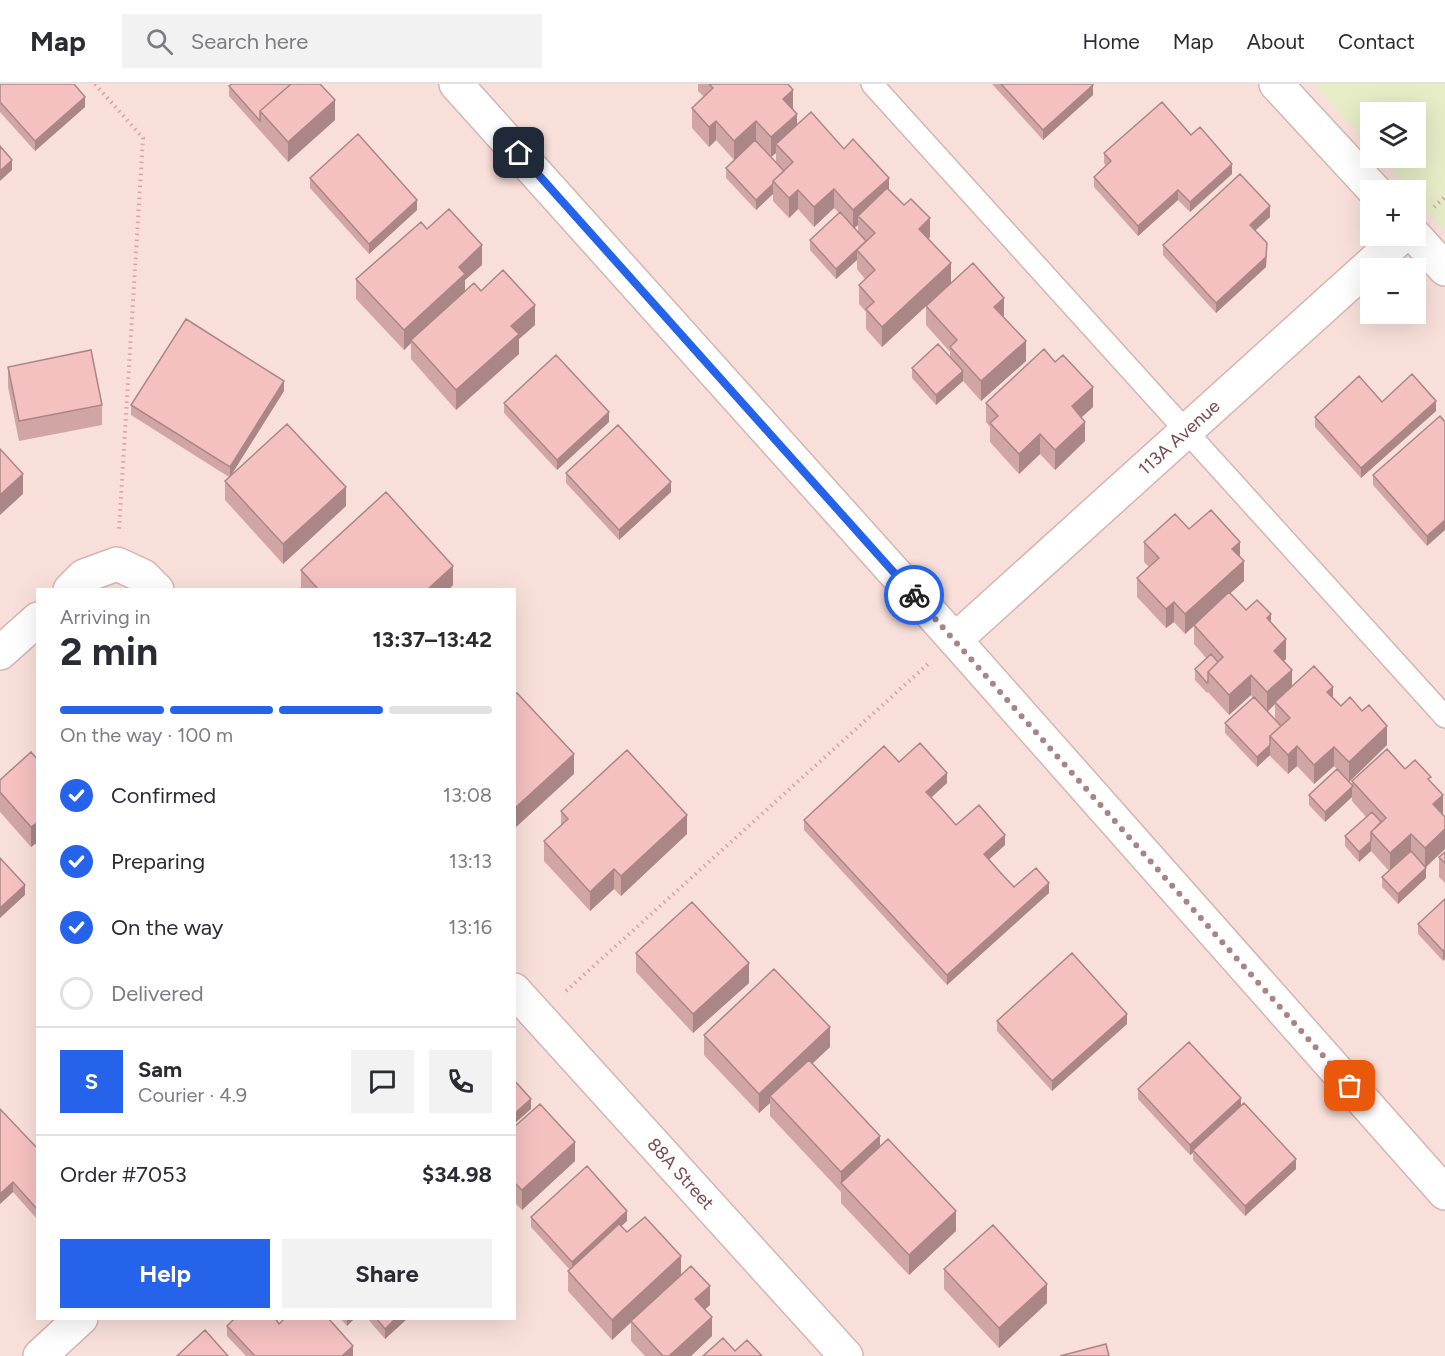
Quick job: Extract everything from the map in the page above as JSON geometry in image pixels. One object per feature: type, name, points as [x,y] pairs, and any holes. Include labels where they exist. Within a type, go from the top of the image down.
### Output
[{"type":"street","points":[[456,84],[955,640],[1445,1193]]},
{"type":"street","points":[[1276,84],[1365,180]]},
{"type":"street","name":"113A Avenue","points":[[955,640],[1391,246]]},
{"type":"street","points":[[1424,246],[1445,269]]},
{"type":"street","points":[[72,588],[84,576],[117,564],[143,576],[155,588]]},
{"type":"street","points":[[0,652],[36,621]]},
{"type":"street","name":"88A Street","points":[[516,992],[846,1356]]},
{"type":"street","points":[[40,1356],[79,1320]]},
{"type":"lane","points":[[872,84],[1445,717]]},
{"type":"path","points":[[95,84],[143,138],[117,564]]},
{"type":"path","points":[[538,1016],[955,640]]},
{"type":"shaded area","points":[[0,84],[1445,84],[1445,1356],[0,1356]]},
{"type":"green space","points":[[1314,84],[1445,84],[1445,230],[1426,209],[1426,180],[1400,180],[1389,168],[1426,168],[1426,102],[1360,102],[1360,136]]},
{"type":"building","points":[[0,84],[74,84],[85,97],[35,141],[0,102]]},
{"type":"building","points":[[232,84],[291,84],[260,111],[260,121],[229,86]]},
{"type":"building","points":[[291,84],[320,84],[335,100],[288,142],[260,111]]},
{"type":"building","points":[[709,84],[788,84],[793,90],[783,99],[797,114],[771,137],[756,121],[734,141],[716,121],[709,127],[692,108],[713,88]]},
{"type":"building","points":[[1001,84],[1093,84],[1093,85],[1043,130]]},
{"type":"building","points":[[1162,102],[1191,135],[1200,127],[1232,164],[1190,202],[1178,190],[1138,226],[1094,177],[1111,161],[1104,153]]},
{"type":"building","points":[[811,112],[844,149],[853,139],[889,178],[853,210],[834,189],[814,207],[798,190],[789,198],[773,181],[793,162],[776,144]]},
{"type":"building","points":[[358,134],[417,200],[369,244],[310,178]]},
{"type":"building","points":[[755,140],[784,171],[756,200],[726,168]]},
{"type":"building","points":[[0,146],[12,160],[0,171]]},
{"type":"building","points":[[1240,174],[1270,206],[1250,225],[1267,243],[1266,257],[1216,303],[1163,245]]},
{"type":"building","points":[[887,188],[904,205],[911,199],[930,218],[919,229],[951,263],[882,327],[866,309],[874,302],[859,285],[875,270],[857,250],[875,233],[858,216]]},
{"type":"building","points":[[449,209],[482,245],[459,267],[465,274],[404,330],[356,279],[421,222],[427,229]]},
{"type":"building","points":[[840,212],[866,241],[836,269],[810,240]]},
{"type":"building","points":[[973,263],[1004,298],[994,307],[1026,341],[981,381],[950,347],[957,340],[926,306]]},
{"type":"building","points":[[503,270],[535,305],[511,326],[519,334],[456,390],[411,340],[474,283],[481,291]]},
{"type":"building","points":[[186,319],[284,381],[230,467],[131,405]]},
{"type":"building","points":[[938,344],[963,371],[936,395],[912,368]]},
{"type":"building","points":[[1044,349],[1055,362],[1063,355],[1093,387],[1072,406],[1085,422],[1055,450],[1040,434],[1019,454],[990,423],[998,416],[986,403]]},
{"type":"building","points":[[91,350],[102,405],[19,421],[8,367]]},
{"type":"building","points":[[556,355],[609,412],[557,460],[504,403]]},
{"type":"building","points":[[1412,374],[1436,401],[1361,468],[1315,417],[1359,376],[1382,402]]},
{"type":"building","points":[[1440,416],[1445,422],[1445,520],[1427,536],[1373,475]]},
{"type":"building","points":[[287,424],[346,487],[283,544],[225,481]]},
{"type":"building","points":[[618,425],[671,482],[619,530],[566,473]]},
{"type":"building","points":[[0,449],[23,474],[0,495]]},
{"type":"building","points":[[386,492],[453,566],[429,588],[317,588],[301,570]]},
{"type":"building","points":[[1211,510],[1240,542],[1232,549],[1244,561],[1185,614],[1174,602],[1166,609],[1137,578],[1159,558],[1144,542],[1175,514],[1189,529]]},
{"type":"building","points":[[1229,592],[1246,610],[1257,600],[1271,614],[1267,618],[1286,639],[1274,651],[1292,670],[1267,692],[1251,675],[1229,695],[1208,672],[1223,657],[1194,625]]},
{"type":"building","points":[[1211,654],[1218,662],[1208,672],[1207,683],[1195,669]]},
{"type":"building","points":[[1314,666],[1333,687],[1327,692],[1341,706],[1350,697],[1362,711],[1369,705],[1387,726],[1349,762],[1334,747],[1314,765],[1297,746],[1288,755],[1270,736],[1290,718],[1275,702]]},
{"type":"building","points":[[516,694],[574,754],[516,807]]},
{"type":"building","points":[[1254,697],[1281,726],[1270,736],[1270,745],[1257,757],[1225,723]]},
{"type":"building","points":[[920,743],[947,773],[926,792],[956,825],[979,805],[1005,835],[984,854],[998,870],[1014,887],[1036,868],[1049,883],[947,975],[804,820],[884,746],[899,762]]},
{"type":"building","points":[[1387,749],[1405,769],[1415,760],[1431,777],[1428,779],[1443,795],[1433,804],[1445,817],[1445,829],[1425,848],[1411,834],[1390,853],[1371,832],[1386,818],[1352,781]]},
{"type":"building","points":[[627,750],[687,815],[621,876],[614,869],[590,892],[544,841],[568,819],[561,811]]},
{"type":"building","points":[[31,752],[36,758],[36,823],[31,827],[0,792],[0,780]]},
{"type":"building","points":[[1337,769],[1353,786],[1325,812],[1309,795]]},
{"type":"building","points":[[1372,812],[1381,822],[1371,832],[1371,841],[1359,852],[1345,836]]},
{"type":"building","points":[[1411,851],[1426,868],[1398,894],[1382,877]]},
{"type":"building","points":[[1445,852],[1445,863],[1439,857]]},
{"type":"building","points":[[0,858],[25,885],[0,908]]},
{"type":"building","points":[[1445,899],[1445,949],[1443,951],[1418,924]]},
{"type":"building","points":[[692,902],[749,963],[693,1014],[636,953]]},
{"type":"building","points":[[1072,953],[1127,1014],[1052,1081],[997,1021]]},
{"type":"building","points":[[774,969],[830,1027],[759,1094],[704,1035]]},
{"type":"building","points":[[1189,1042],[1241,1098],[1190,1145],[1138,1089]]},
{"type":"building","points":[[809,1060],[880,1136],[841,1172],[770,1096]]},
{"type":"building","points":[[516,1082],[531,1099],[516,1112]]},
{"type":"building","points":[[1244,1103],[1296,1159],[1245,1206],[1193,1150]]},
{"type":"building","points":[[540,1104],[575,1142],[522,1190],[516,1184],[516,1125]]},
{"type":"building","points":[[0,1109],[36,1147],[36,1208],[13,1182],[0,1194]]},
{"type":"building","points":[[888,1139],[956,1211],[909,1255],[841,1183]]},
{"type":"building","points":[[587,1166],[627,1211],[572,1262],[531,1217]]},
{"type":"building","points":[[645,1217],[681,1256],[612,1320],[568,1271],[619,1224],[627,1232]]},
{"type":"building","points":[[993,1225],[1047,1284],[999,1328],[944,1269]]},
{"type":"building","points":[[691,1266],[710,1286],[695,1299],[712,1317],[669,1356],[663,1356],[631,1321]]},
{"type":"building","points":[[233,1320],[276,1320],[279,1324],[283,1320],[330,1320],[353,1346],[342,1356],[255,1356],[227,1326]]},
{"type":"building","points":[[378,1320],[394,1320],[385,1329]]},
{"type":"building","points":[[205,1330],[228,1356],[177,1356]]},
{"type":"building","points":[[723,1338],[735,1351],[747,1340],[762,1356],[703,1356]]},
{"type":"building","points":[[1106,1344],[1109,1356],[1060,1356]]},
{"type":"way so far","points":[[914,595],[1350,1086]]},
{"type":"route","points":[[519,153],[914,595]]}]
